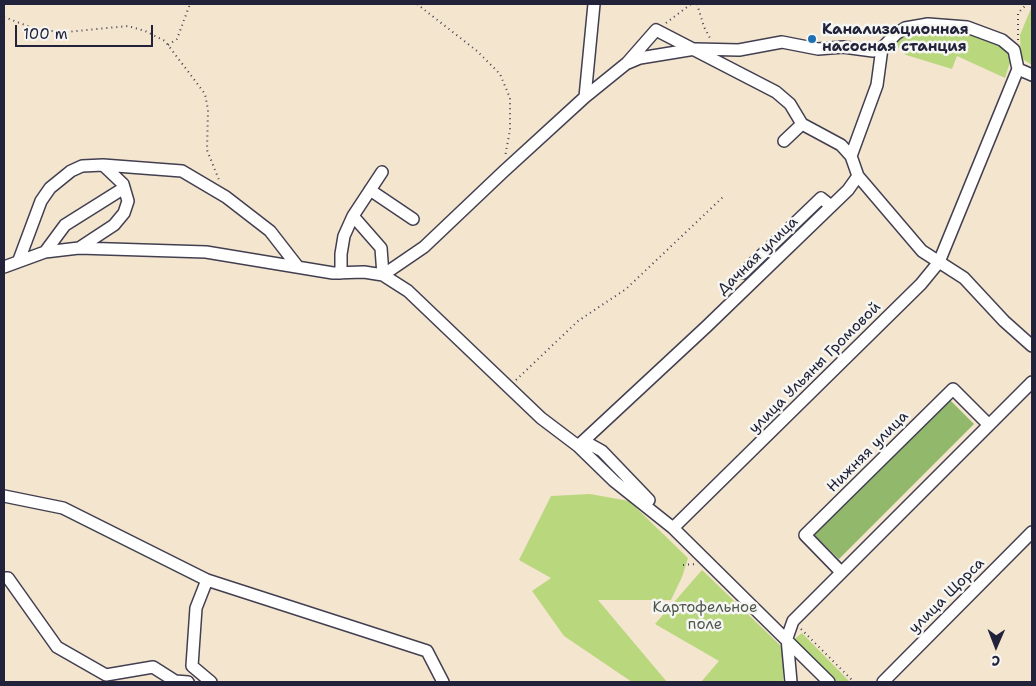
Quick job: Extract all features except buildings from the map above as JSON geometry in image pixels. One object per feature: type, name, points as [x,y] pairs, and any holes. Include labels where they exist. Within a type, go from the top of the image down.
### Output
[{"type":"street","points":[[585,98],[594,4]]},
{"type":"street","points":[[627,63],[640,58],[695,49],[739,50],[782,42],[818,49],[842,48],[873,51],[882,48],[905,28],[928,24],[967,27],[1002,40],[1014,50],[1018,69],[1032,75]]},
{"type":"street","points":[[383,275],[424,247],[503,172],[627,63],[656,30],[776,92],[790,104],[802,124],[841,145],[851,156],[858,176],[922,251],[964,278],[1004,321],[1032,346]]},
{"type":"street","points":[[851,156],[877,85],[882,48]]},
{"type":"street","name":"улица Ульяны Громовой","points":[[674,528],[921,284],[939,262],[1018,69]]},
{"type":"street","points":[[784,141],[802,124]]},
{"type":"street","points":[[79,248],[114,225],[124,213],[128,201],[123,184],[103,165]]},
{"type":"street","points":[[19,260],[41,201],[50,188],[71,171],[82,166],[103,165],[182,171],[226,197],[270,232],[298,267]]},
{"type":"street","points":[[341,273],[341,254],[344,236],[353,216],[382,172]]},
{"type":"street","name":"Дачная улица","points":[[581,444],[848,190],[858,176]]},
{"type":"street","points":[[46,252],[65,225],[124,188]]},
{"type":"street","points":[[370,190],[413,219]]},
{"type":"street","points":[[743,274],[821,198],[831,206]]},
{"type":"street","points":[[353,216],[381,248],[383,275]]},
{"type":"street","points":[[4,267],[19,260],[46,252],[79,248],[206,252],[341,273],[383,275],[408,291],[507,388],[581,444],[614,481],[662,517],[829,682]]},
{"type":"street","points":[[791,682],[786,638],[793,621],[1032,382]]},
{"type":"street","name":"Нижняя улица","points":[[841,572],[805,535],[953,389],[988,425]]},
{"type":"street","points":[[4,496],[63,508],[207,580],[427,651],[443,682]]},
{"type":"street","name":"улица Щорса","points":[[883,682],[1032,532]]},
{"type":"street","points":[[4,578],[8,578],[57,647],[106,675],[153,667],[175,682],[188,682]]},
{"type":"street","points":[[207,580],[196,608],[192,666],[211,682]]},
{"type":"path","points":[[168,45],[177,39],[190,4]]},
{"type":"path","points":[[417,4],[477,51],[500,74],[510,98],[510,130],[503,172]]},
{"type":"path","points":[[656,30],[691,4]]},
{"type":"path","points":[[697,4],[704,27],[716,48]]},
{"type":"path","points":[[1018,41],[1018,13],[1027,4]]},
{"type":"path","points":[[4,17],[38,30],[66,32],[128,26],[145,31],[165,41],[205,94],[208,110],[207,150],[226,197]]},
{"type":"path","points":[[507,388],[578,321],[626,289],[723,197]]},
{"type":"path","points":[[793,621],[854,682]]},
{"type":"green space","points":[[1032,6],[1032,65],[1021,58],[1020,35]]},
{"type":"green space","points":[[934,28],[957,29],[1004,45],[1011,59],[1005,78],[957,56],[952,69],[906,55],[895,44],[897,37],[907,33]]},
{"type":"green space","points":[[949,399],[974,424],[839,559],[814,535]]},
{"type":"green space","points":[[590,494],[629,501],[688,558],[682,577],[671,600],[598,600],[667,682],[632,682],[564,636],[532,591],[551,578],[519,560],[551,496]]},
{"type":"green space","name":"Картофельное поле","points":[[702,570],[783,648],[783,682],[701,682],[719,661],[655,624]]},
{"type":"green space","name":"Картофельное поле","points":[[802,633],[850,682],[836,682],[792,641]]},
{"type":"place","name":"Канализационная насосная станция","points":[[812,39]]}]
